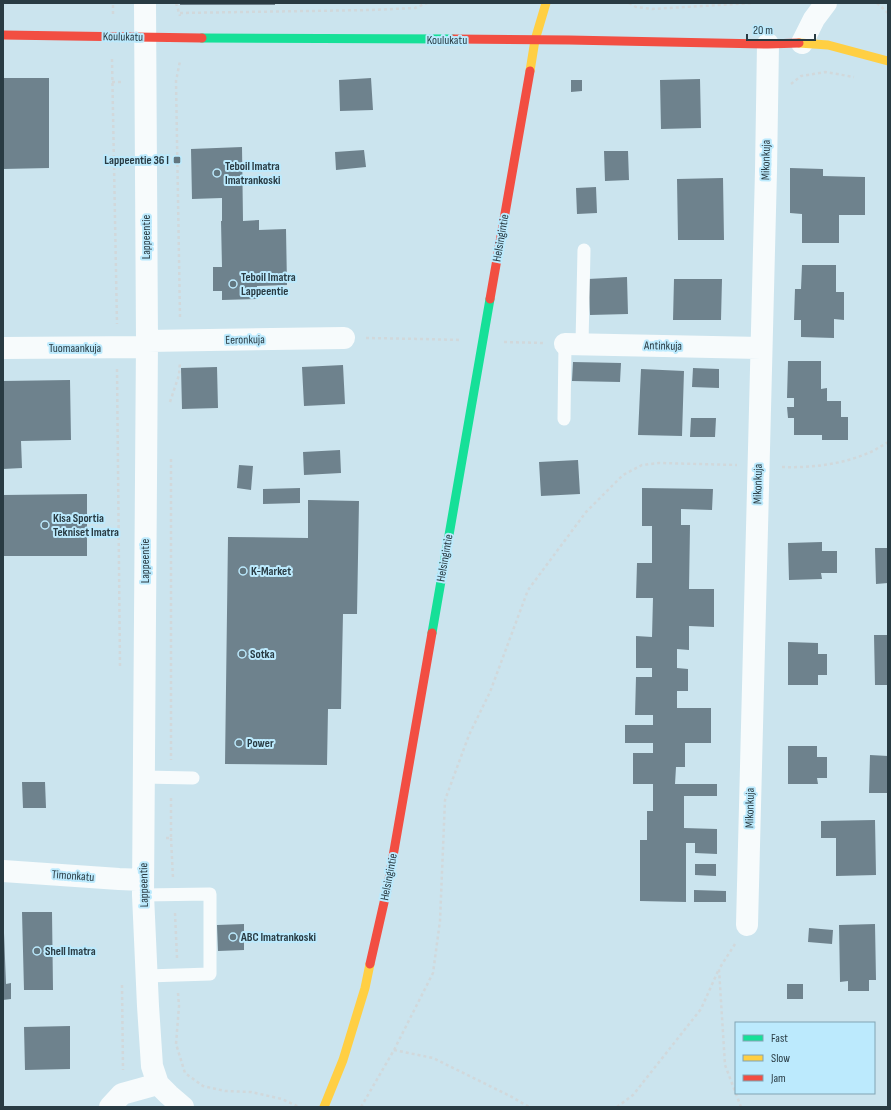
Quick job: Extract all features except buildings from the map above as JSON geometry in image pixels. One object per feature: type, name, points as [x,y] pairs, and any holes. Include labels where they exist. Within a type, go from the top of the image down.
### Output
[{"type":"main road","name":"Helsingintie","points":[[324,1107],[343,1060],[365,988],[388,885],[535,40],[546,3]]},
{"type":"main road","name":"Koulukatu","points":[[3,35],[180,38],[535,40],[768,44],[802,43],[828,45],[888,61]]},
{"type":"street","name":"Lappeentie","points":[[145,3],[147,344],[143,887],[152,1066],[158,1084],[184,1107]]},
{"type":"street","points":[[802,43],[814,19],[826,3]]},
{"type":"street","name":"Mikonkuja","points":[[747,925],[768,44]]},
{"type":"street","name":"Eeronkuja","points":[[147,344],[180,341],[344,338]]},
{"type":"street","name":"Tuomaankuja","points":[[3,348],[117,348],[147,344]]},
{"type":"street","name":"Antinkuja","points":[[574,344],[761,348]]},
{"type":"street","name":"Timonkatu","points":[[3,871],[119,879],[143,887]]},
{"type":"street","points":[[116,1101],[158,1084]]},
{"type":"lane","points":[[564,419],[584,250]]},
{"type":"lane","points":[[144,777],[193,778]]},
{"type":"lane","points":[[143,887],[174,895],[210,894],[210,974],[147,976]]},
{"type":"path","points":[[113,3],[112,90],[117,348],[120,666]]},
{"type":"path","points":[[170,409],[170,401],[179,375],[180,341],[176,81],[180,62],[180,13],[176,3]]},
{"type":"path","points":[[180,13],[372,10],[415,8],[427,3]]},
{"type":"path","points":[[629,3],[636,7],[652,9],[753,3]]},
{"type":"path","points":[[688,7],[689,3]]},
{"type":"path","points":[[877,3],[888,13]]},
{"type":"path","points":[[767,107],[779,93],[801,76],[825,72],[855,77]]},
{"type":"path","points":[[344,338],[423,338],[574,344]]},
{"type":"path","points":[[361,1107],[394,1050],[433,973],[440,921],[445,800],[469,735],[490,692],[528,590],[586,512],[623,475],[642,466],[658,463],[792,467],[817,466],[838,463],[862,456],[888,442]]},
{"type":"path","points":[[171,456],[171,838],[179,1006],[176,1044],[184,1073],[204,1086],[225,1091],[251,1092],[282,1099],[299,1107]]},
{"type":"path","points":[[143,838],[171,838]]},
{"type":"path","points":[[617,1107],[633,1095],[701,1009],[719,970],[747,925]]},
{"type":"path","points":[[719,970],[725,1065],[735,1091]]},
{"type":"path","points":[[116,1101],[123,1008],[122,978]]},
{"type":"path","points":[[394,1050],[433,1058],[529,1107]]},
{"type":"path","points":[[736,1094],[741,1107]]},
{"type":"traffic: fast","points":[[202,38],[453,39]]},
{"type":"traffic: fast","points":[[432,633],[490,299]]},
{"type":"traffic: slow","points":[[530,71],[535,40],[546,3]]},
{"type":"traffic: slow","points":[[799,43],[828,45],[888,61]]},
{"type":"traffic: slow","points":[[324,1107],[343,1060],[365,988],[370,964]]},
{"type":"traffic: jam","points":[[3,35],[202,38]]},
{"type":"traffic: jam","points":[[453,39],[768,44],[799,43]]},
{"type":"traffic: jam","points":[[490,299],[530,71]]},
{"type":"traffic: jam","points":[[370,964],[388,885],[432,633]]},
{"type":"place","name":"Lappeentie 36 I","points":[[177,160]]},
{"type":"place","name":"Teboil Imatra Imatrankoski","points":[[217,173]]},
{"type":"place","name":"Teboil Imatra Lappeentie","points":[[233,284]]},
{"type":"place","name":"Kisa Sportia Tekniset Imatra","points":[[45,525]]},
{"type":"place","name":"K-Market","points":[[243,571]]},
{"type":"place","name":"Sotka","points":[[242,654]]},
{"type":"place","name":"Power","points":[[239,743]]},
{"type":"place","name":"ABC Imatrankoski","points":[[233,937]]},
{"type":"place","name":"Shell Imatra","points":[[37,951]]}]
